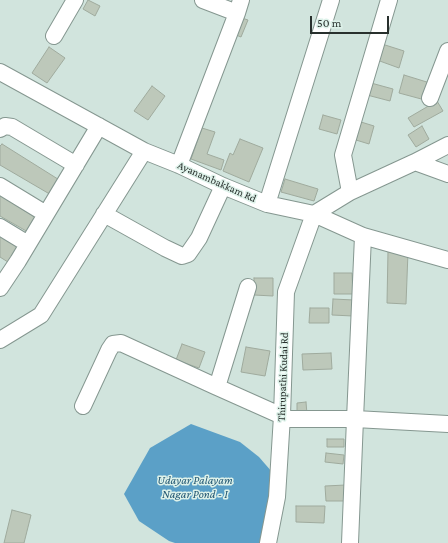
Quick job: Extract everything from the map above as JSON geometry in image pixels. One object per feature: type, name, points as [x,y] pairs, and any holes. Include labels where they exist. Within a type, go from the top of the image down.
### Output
[{"type":"street","points":[[54,36],[75,0]]},
{"type":"street","points":[[179,165],[239,7],[203,0]]},
{"type":"street","points":[[267,204],[331,0]]},
{"type":"street","points":[[350,192],[343,155],[389,0]]},
{"type":"street","points":[[430,98],[448,51]]},
{"type":"street","name":"Ayanambakkam Rd","points":[[0,72],[144,151],[179,165],[223,186],[267,204],[314,214],[363,236],[448,260]]},
{"type":"street","points":[[0,129],[5,126],[12,127],[76,165]]},
{"type":"street","points":[[0,288],[6,268],[28,244],[99,126]]},
{"type":"street","points":[[314,214],[350,192],[448,145]]},
{"type":"street","points":[[0,340],[41,315],[144,151]]},
{"type":"street","points":[[415,162],[448,174]]},
{"type":"street","points":[[0,186],[46,214]]},
{"type":"street","points":[[104,214],[182,256],[188,254],[199,238],[223,186]]},
{"type":"street","name":"Thirupathi Kudai Rd","points":[[268,543],[277,497],[282,417],[286,292],[314,214]]},
{"type":"street","points":[[0,227],[28,244]]},
{"type":"street","points":[[350,543],[363,236]]},
{"type":"street","points":[[217,387],[248,287]]},
{"type":"street","points":[[83,406],[113,344],[121,343],[282,417],[448,424]]},
{"type":"water","name":"Udayar Palayam Nagar Pond - I","points":[[191,424],[240,442],[259,457],[272,472],[263,543],[175,543],[169,541],[139,521],[124,494],[150,448]]},
{"type":"building","points":[[88,0],[100,6],[95,16],[83,9]]},
{"type":"building","points":[[242,18],[248,20],[241,37],[236,35]]},
{"type":"building","points":[[382,44],[404,51],[399,68],[377,60]]},
{"type":"building","points":[[49,47],[65,58],[47,83],[32,73]]},
{"type":"building","points":[[404,75],[430,83],[425,100],[399,93]]},
{"type":"building","points":[[371,83],[393,89],[390,101],[367,95]]},
{"type":"building","points":[[152,86],[165,96],[148,120],[134,111]]},
{"type":"building","points":[[437,101],[443,111],[414,127],[408,118]]},
{"type":"building","points":[[323,115],[341,120],[337,134],[319,129]]},
{"type":"building","points":[[361,122],[374,126],[369,144],[356,140]]},
{"type":"building","points":[[422,126],[429,139],[416,147],[408,135]]},
{"type":"building","points":[[202,128],[215,132],[207,154],[224,160],[221,170],[191,159]]},
{"type":"building","points":[[240,139],[263,148],[249,182],[223,171],[230,153],[233,155]]},
{"type":"building","points":[[2,144],[61,181],[53,196],[0,165],[0,146]]},
{"type":"building","points":[[285,179],[318,189],[314,201],[281,192]]},
{"type":"building","points":[[0,195],[36,218],[28,232],[0,216]]},
{"type":"building","points":[[0,235],[20,248],[11,264],[0,257]]},
{"type":"building","points":[[388,251],[408,252],[406,304],[387,303]]},
{"type":"building","points":[[334,273],[352,273],[353,294],[334,294]]},
{"type":"building","points":[[254,278],[273,278],[273,296],[254,295]]},
{"type":"building","points":[[333,299],[354,300],[353,316],[332,315]]},
{"type":"building","points":[[310,308],[329,308],[329,323],[309,323]]},
{"type":"building","points":[[182,344],[205,352],[199,368],[176,360]]},
{"type":"building","points":[[246,347],[270,351],[265,376],[241,372]]},
{"type":"building","points":[[331,353],[332,369],[303,370],[302,354]]},
{"type":"building","points":[[306,402],[307,414],[297,415],[297,403]]},
{"type":"building","points":[[327,439],[344,439],[344,447],[327,447]]},
{"type":"building","points":[[326,453],[344,455],[343,464],[325,462]]},
{"type":"building","points":[[346,485],[346,501],[326,501],[325,486]]},
{"type":"building","points":[[296,506],[325,506],[324,523],[296,522]]},
{"type":"building","points":[[12,510],[31,515],[24,543],[4,543]]}]
